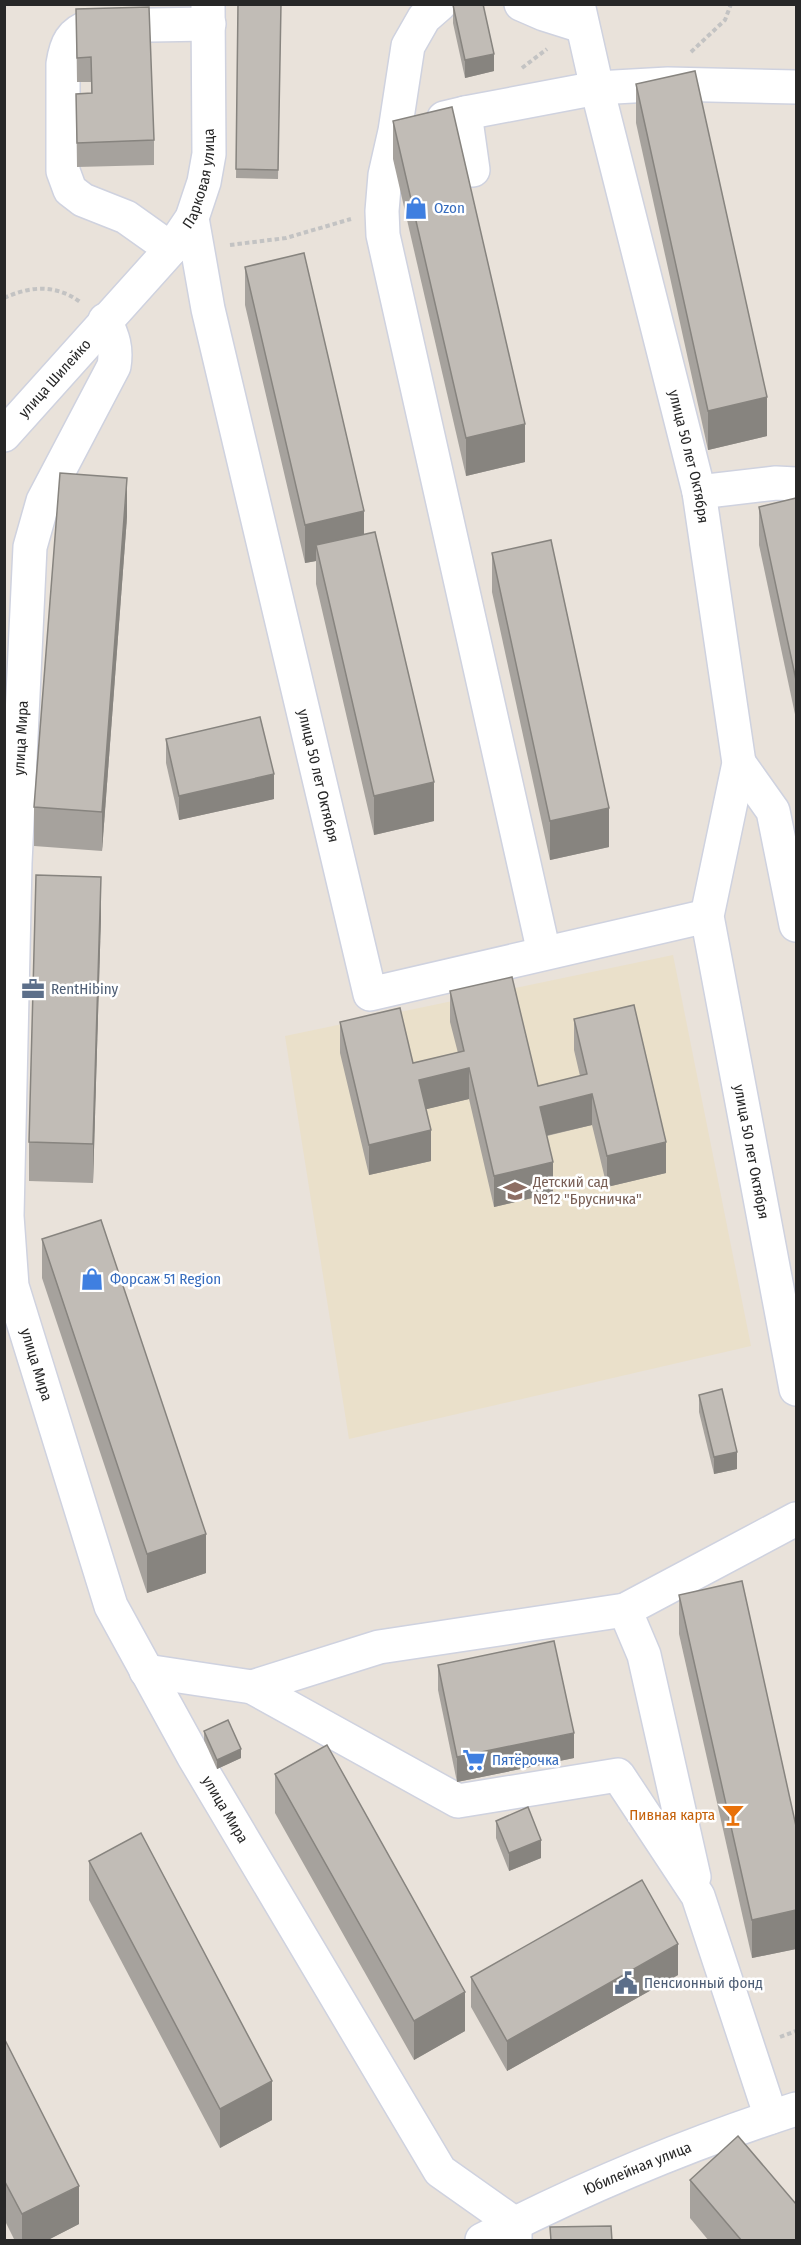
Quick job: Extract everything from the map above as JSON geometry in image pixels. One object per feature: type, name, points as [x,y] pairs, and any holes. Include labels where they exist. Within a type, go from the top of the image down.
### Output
[{"type":"street","points":[[440,4],[424,18],[408,45],[395,131],[385,175],[383,235],[544,953]]},
{"type":"street","points":[[521,4],[544,14],[580,15]]},
{"type":"street","points":[[171,249],[126,217],[82,200],[70,190],[63,171],[63,64],[66,47],[71,37],[79,30],[91,26],[209,14]]},
{"type":"street","name":"Парковая улица","points":[[105,320],[171,249],[192,218],[204,182],[209,154],[209,14]]},
{"type":"street","name":"улица 50 лет Октября","points":[[580,15],[699,492],[739,763],[707,916],[796,1389]]},
{"type":"street","points":[[395,131],[465,113],[597,88],[668,84],[796,87]]},
{"type":"street","points":[[465,113],[473,170]]},
{"type":"street","name":"улица 50 лет Октября","points":[[192,218],[208,309],[370,994],[707,916]]},
{"type":"street","name":"улица Шилейко","points":[[4,435],[105,320]]},
{"type":"street","name":"улица Мира","points":[[105,320],[115,341],[114,366],[43,501],[30,547],[15,863],[7,1216],[12,1286],[111,1606],[194,1757],[440,2171],[515,2232]]},
{"type":"street","points":[[699,492],[776,483],[796,484]]},
{"type":"street","points":[[739,763],[773,811],[796,925]]},
{"type":"street","points":[[252,1687],[379,1647],[625,1610],[796,1520]]},
{"type":"street","points":[[625,1610],[644,1655],[698,1896],[784,2113]]},
{"type":"street","points":[[146,1671],[252,1687],[458,1801],[618,1775],[698,1896]]},
{"type":"street","name":"Юбилейная улица","points":[[482,2241],[515,2232],[656,2159],[784,2113]]},
{"type":"path","points":[[668,84],[684,58],[725,20],[731,4]]},
{"type":"path","points":[[222,246],[286,238],[382,211]]},
{"type":"path","points":[[4,298],[33,288],[49,289],[75,298],[105,320]]},
{"type":"shaded area","name":"Детский сад №12 \"Брусничка\"","points":[[673,955],[751,1346],[349,1439],[285,1036]]},
{"type":"building","points":[[238,4],[281,4],[278,170],[236,169]]},
{"type":"building","points":[[483,4],[494,54],[465,60],[453,5]]},
{"type":"building","points":[[149,7],[154,140],[77,143],[76,94],[92,93],[91,57],[77,58],[76,9]]},
{"type":"building","points":[[695,71],[767,397],[708,411],[636,84]]},
{"type":"building","points":[[452,107],[525,424],[466,438],[393,121]]},
{"type":"building","points":[[304,253],[364,511],[305,525],[245,267]]},
{"type":"building","points":[[60,473],[127,478],[102,812],[34,807]]},
{"type":"building","points":[[796,498],[796,680],[759,507]]},
{"type":"building","points":[[375,532],[434,782],[374,796],[316,545]]},
{"type":"building","points":[[551,540],[609,808],[550,821],[492,553]]},
{"type":"building","points":[[260,717],[274,774],[179,796],[166,739]]},
{"type":"building","points":[[36,875],[101,877],[93,1144],[29,1142]]},
{"type":"building","points":[[512,977],[538,1086],[587,1074],[574,1019],[634,1005],[666,1142],[607,1156],[592,1094],[540,1107],[553,1162],[494,1176],[469,1068],[419,1080],[431,1130],[369,1145],[340,1022],[400,1008],[413,1063],[464,1051],[450,991]]},
{"type":"building","points":[[101,1220],[206,1534],[147,1554],[42,1239]]},
{"type":"building","points":[[722,1389],[737,1452],[714,1457],[699,1395]]},
{"type":"building","points":[[742,1581],[796,1826],[796,1910],[752,1920],[679,1595]]},
{"type":"building","points":[[554,1641],[574,1733],[457,1757],[438,1665]]},
{"type":"building","points":[[228,1720],[241,1749],[217,1760],[204,1731]]},
{"type":"building","points":[[327,1745],[465,1992],[414,2021],[275,1774]]},
{"type":"building","points":[[528,1807],[541,1840],[509,1853],[496,1821]]},
{"type":"building","points":[[141,1833],[272,2081],[220,2109],[89,1861]]},
{"type":"building","points":[[642,1880],[678,1944],[507,2041],[471,1977]]},
{"type":"building","points":[[4,2038],[79,2186],[22,2214],[4,2180]]},
{"type":"building","points":[[738,2136],[796,2204],[796,2241],[742,2241],[690,2180]]},
{"type":"building","points":[[611,2226],[612,2241],[551,2241],[550,2227]]},
{"type":"place","name":"Ozon","points":[[416,208]]},
{"type":"place","name":"RentHibiny","points":[[33,989]]},
{"type":"place","name":"Детский сад №12 \"Брусничка\"","points":[[515,1191]]},
{"type":"place","name":"Форсаж 51 Region","points":[[92,1279]]},
{"type":"place","name":"Пятёрочка","points":[[474,1760]]},
{"type":"place","name":"Пивная карта","points":[[733,1815]]},
{"type":"place","name":"Пенсионный фонд","points":[[626,1983]]}]
